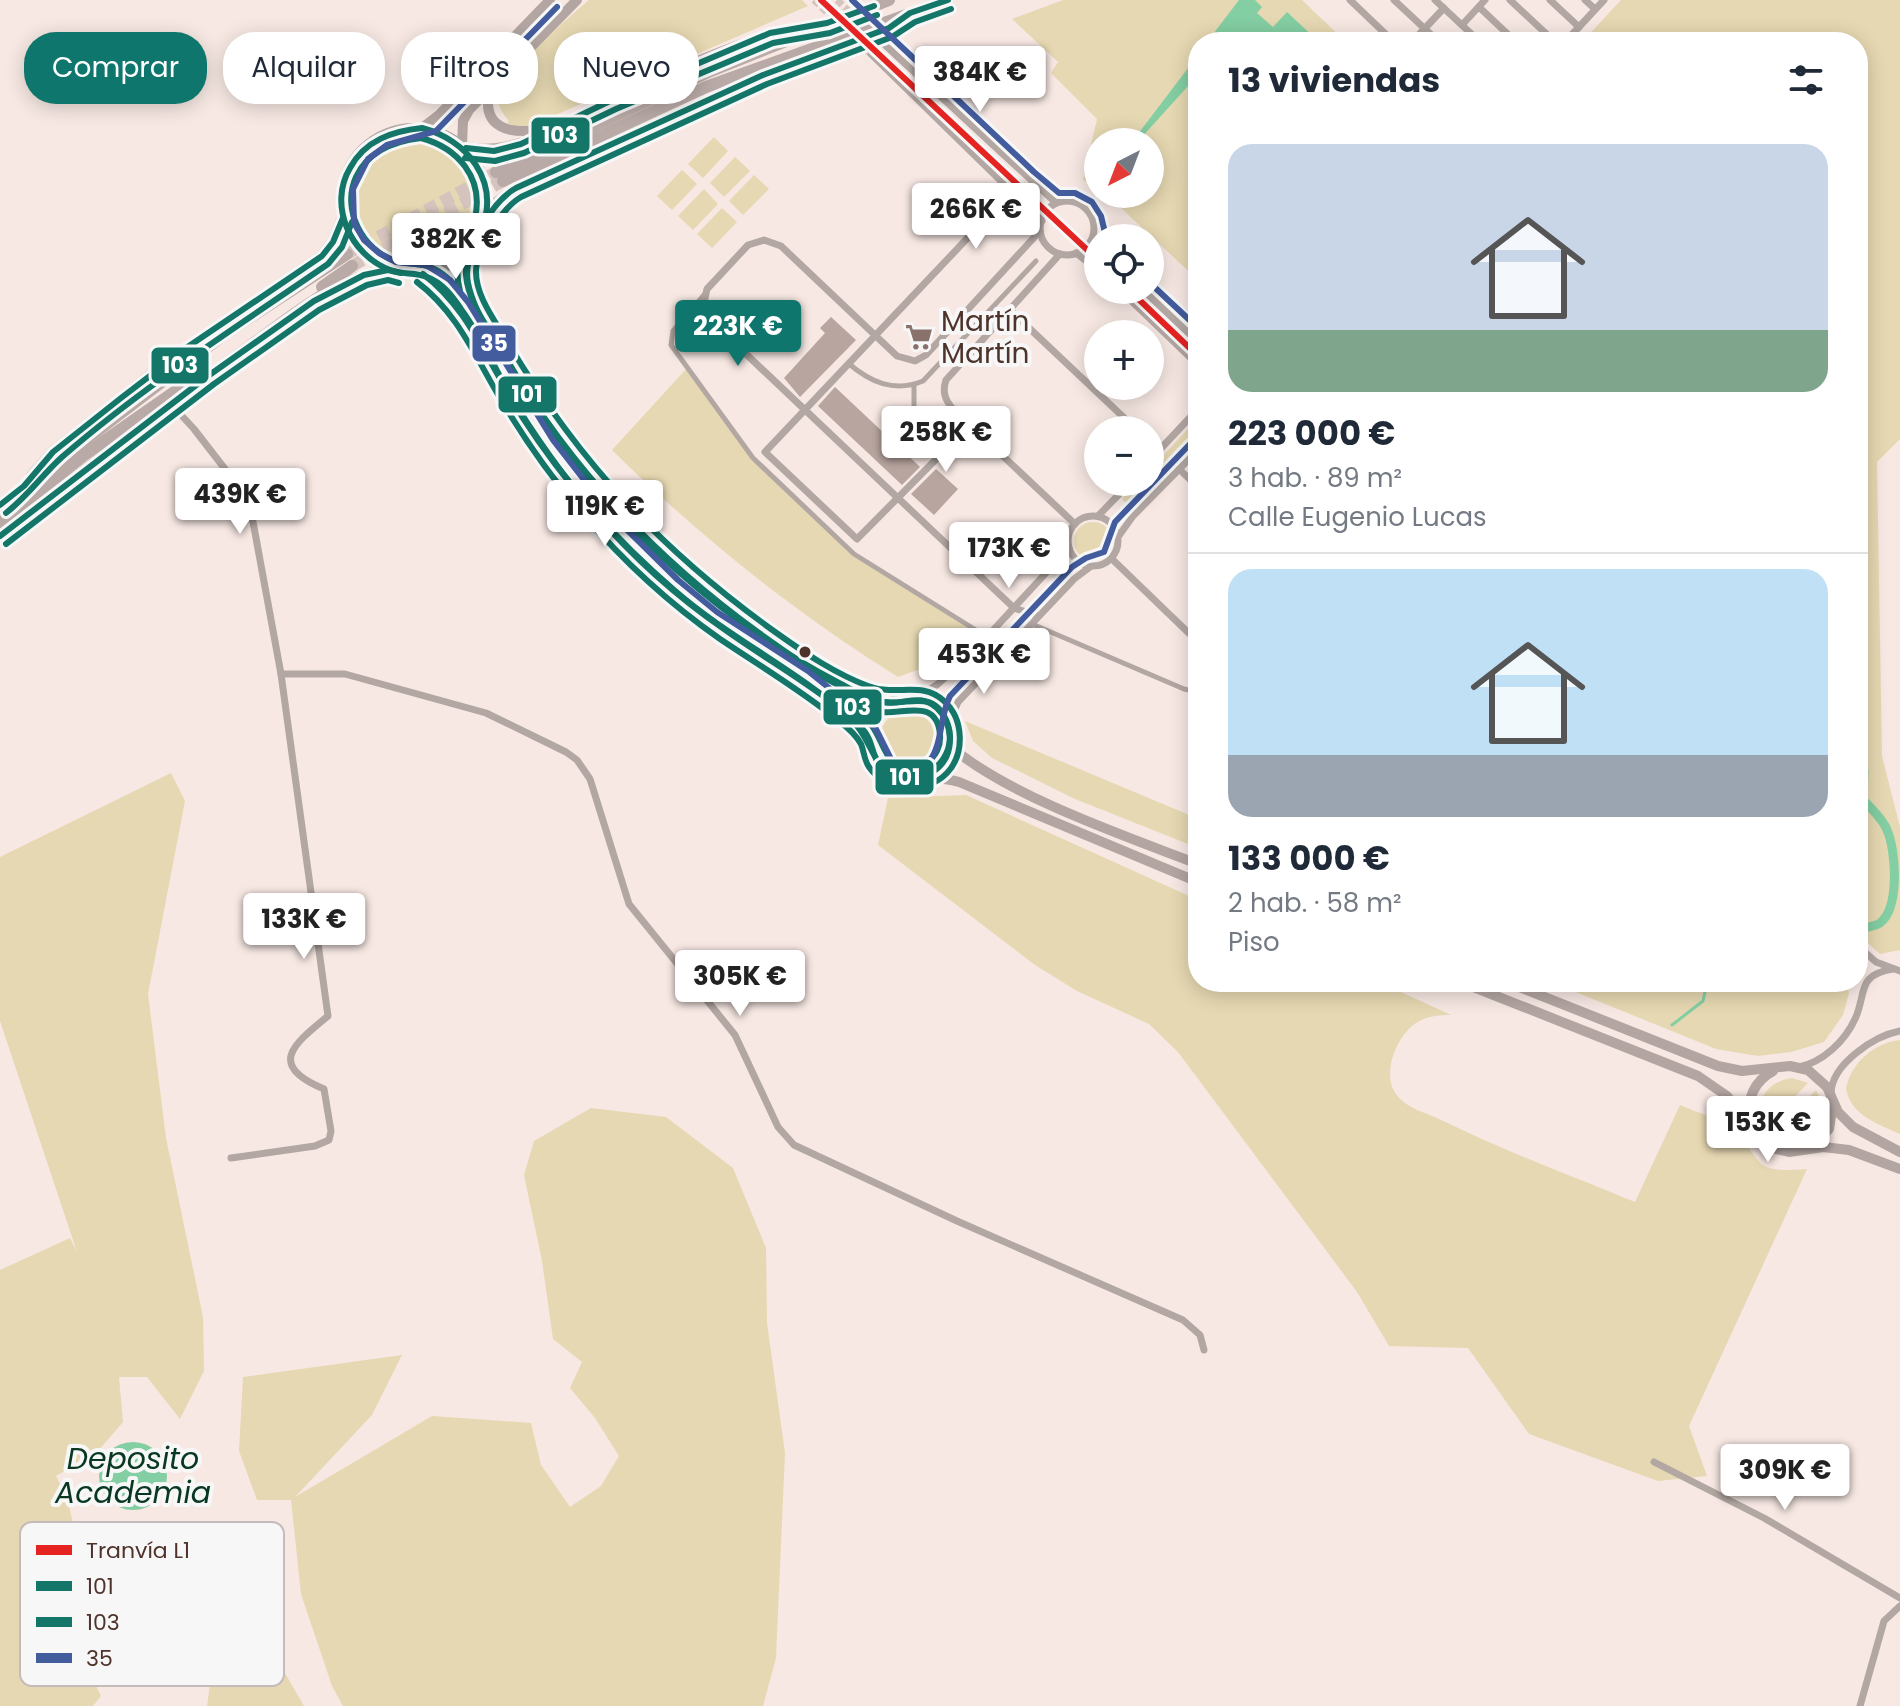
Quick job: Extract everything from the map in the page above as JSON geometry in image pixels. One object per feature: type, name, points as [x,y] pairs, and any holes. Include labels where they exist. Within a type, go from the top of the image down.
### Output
[{"type":"highway","points":[[889,0],[706,73],[500,176],[706,87],[948,0]]},
{"type":"highway","points":[[486,215],[507,193],[539,177],[763,75],[889,28],[910,13]]},
{"type":"highway","points":[[464,147],[502,150],[770,33],[827,23]]},
{"type":"highway","points":[[24,486],[53,452],[121,398],[201,338],[322,256],[333,242],[343,218]]},
{"type":"highway","points":[[0,505],[226,333],[350,260],[84,455],[0,523]]},
{"type":"highway","points":[[0,536],[171,404],[334,288],[364,275],[388,270]]},
{"type":"main road","points":[[422,128],[447,108],[550,0]]},
{"type":"main road","points":[[538,39],[577,0]]},
{"type":"main road","points":[[464,147],[465,115],[475,104]]},
{"type":"main road","points":[[489,104],[491,113],[508,131],[528,133],[558,126]]},
{"type":"main road","points":[[422,128],[439,132],[464,147],[487,186],[483,229],[469,251],[451,265],[423,274],[388,270],[354,243],[343,218],[342,186],[361,151],[383,135],[422,128]]},
{"type":"main road","points":[[469,251],[466,268],[469,288],[509,363],[557,438],[629,525],[699,588],[768,639],[840,684],[889,704]]},
{"type":"main road","points":[[423,274],[454,299],[522,415],[565,477],[597,515],[657,576],[713,621],[820,693],[870,738]]},
{"type":"main road","points":[[923,776],[940,765],[950,746],[948,726],[936,707],[916,698],[889,704],[879,713],[870,738],[875,759],[891,774],[952,780],[1188,878]]},
{"type":"main road","points":[[950,746],[969,762],[1049,803],[1188,860]]},
{"type":"main road","points":[[1486,992],[1698,1076],[1734,1102],[1754,1130],[1776,1149],[1802,1151],[1823,1147],[1849,1150],[1900,1169]]},
{"type":"main road","points":[[1532,992],[1718,1066],[1742,1071],[1797,1067],[1813,1073],[1832,1098],[1838,1112],[1855,1130],[1900,1152]]},
{"type":"main road","points":[[1754,1130],[1748,1110],[1753,1091],[1761,1079],[1777,1068]]},
{"type":"main road","points":[[1802,1151],[1825,1135],[1833,1116],[1832,1098]]},
{"type":"street","points":[[1350,0],[1384,32]]},
{"type":"street","points":[[1394,0],[1428,32]]},
{"type":"street","points":[[1435,0],[1469,32]]},
{"type":"street","points":[[1510,0],[1544,32]]},
{"type":"street","points":[[1550,0],[1579,27]]},
{"type":"street","points":[[1585,0],[1595,9]]},
{"type":"street","points":[[1574,32],[1604,0]]},
{"type":"street","points":[[1462,25],[1482,3],[1507,32]]},
{"type":"street","points":[[1422,32],[1444,8]]},
{"type":"street","points":[[886,46],[1056,203]]},
{"type":"street","points":[[871,54],[1042,221]]},
{"type":"street","points":[[970,425],[857,539],[765,452],[1013,190]]},
{"type":"street","points":[[987,637],[854,554],[753,458],[671,345],[673,331],[748,245],[768,240],[781,246],[897,356],[915,361],[926,355],[1040,231],[1042,221],[1056,203],[1073,201],[1087,209],[1093,224]]},
{"type":"street","points":[[1040,231],[1046,244],[1060,254],[1076,253],[1084,249]]},
{"type":"street","points":[[1076,253],[1084,259]]},
{"type":"street","points":[[1060,254],[946,380],[944,388],[948,403],[1075,524]]},
{"type":"street","points":[[848,363],[862,375],[883,385],[914,385],[923,381],[1036,261]]},
{"type":"street","points":[[704,295],[703,307],[708,318],[1014,608],[1038,616]]},
{"type":"street","points":[[1135,304],[1188,355]]},
{"type":"street","points":[[1158,304],[1188,333]]},
{"type":"street","points":[[1010,310],[1122,416]]},
{"type":"street","points":[[914,385],[914,425],[942,455]]},
{"type":"street","points":[[171,404],[249,500],[281,674],[328,1016],[295,1044],[290,1054],[294,1069],[303,1080],[324,1089],[331,1131],[329,1140],[315,1146],[231,1158]]},
{"type":"street","points":[[1164,446],[1188,420]]},
{"type":"street","points":[[1118,537],[1133,516],[1188,460]]},
{"type":"street","points":[[1179,469],[1188,478]]},
{"type":"street","points":[[1098,516],[1117,496]]},
{"type":"street","points":[[1098,516],[1113,525],[1118,548],[1112,559],[1100,566],[1090,567],[1076,560],[1069,548],[1068,537],[1075,524],[1086,517],[1098,516]]},
{"type":"street","points":[[916,698],[944,680],[1069,548]]},
{"type":"street","points":[[1112,559],[1188,632]]},
{"type":"street","points":[[948,726],[958,702],[1031,623],[1090,567]]},
{"type":"street","points":[[1031,623],[1188,690]]},
{"type":"street","points":[[281,674],[345,674],[486,713],[577,760],[590,779],[629,904],[735,1035],[778,1127],[794,1145],[957,1221],[1183,1320],[1200,1335],[1204,1350]]},
{"type":"street","points":[[1868,955],[1876,962],[1897,970]]},
{"type":"street","points":[[1868,983],[1872,977],[1897,970]]},
{"type":"street","points":[[1797,1067],[1826,1055],[1844,1037],[1857,1015],[1859,992]]},
{"type":"street","points":[[1832,1098],[1836,1076],[1859,1051],[1878,1036],[1900,1031]]},
{"type":"street","points":[[1654,1462],[1764,1518],[1900,1598]]},
{"type":"street","points":[[1860,1706],[1884,1621],[1900,1606]]},
{"type":"shaded area","points":[[589,0],[802,0],[808,6],[699,53],[699,32],[554,32],[554,104],[581,104],[530,126],[519,128],[507,123],[509,121],[499,104],[538,104],[538,46]]},
{"type":"shaded area","points":[[1063,0],[1302,0],[1336,32],[1188,32],[1188,271],[1164,248],[1164,224],[1138,224],[1121,208],[1164,208],[1164,128],[1095,128],[1097,119],[1051,73],[1058,62],[1012,19]]},
{"type":"shaded area","points":[[1621,0],[1900,0],[1900,439],[1877,462],[1882,756],[1900,827],[1900,950],[1880,954],[1868,943],[1868,32],[1591,32]]},
{"type":"shaded area","points":[[415,137],[440,142],[461,156],[475,177],[480,202],[475,227],[461,248],[440,262],[415,267],[390,262],[369,248],[355,227],[350,202],[355,177],[369,156],[390,142]]},
{"type":"shaded area","points":[[714,137],[728,151],[703,178],[688,164]]},
{"type":"shaded area","points":[[735,157],[750,171],[724,197],[710,183]]},
{"type":"shaded area","points":[[682,170],[697,184],[672,210],[657,196]]},
{"type":"shaded area","points":[[754,175],[769,189],[743,215],[729,201]]},
{"type":"shaded area","points":[[704,189],[718,204],[693,230],[678,216]]},
{"type":"shaded area","points":[[722,208],[737,222],[712,248],[697,234]]},
{"type":"shaded area","points":[[687,368],[753,458],[854,554],[977,630],[953,657],[898,677],[821,626],[713,543],[612,450]]},
{"type":"shaded area","points":[[1188,429],[1188,453],[1164,478],[1164,455]]},
{"type":"shaded area","points":[[1125,496],[1147,496],[1134,510],[1122,499]]},
{"type":"shaded area","points":[[1093,522],[1107,527],[1112,541],[1107,555],[1093,560],[1079,555],[1074,541],[1079,527]]},
{"type":"shaded area","points":[[910,709],[922,711],[931,718],[938,727],[938,751],[931,760],[922,767],[910,769],[898,767],[889,760],[882,751],[880,739],[882,727],[889,718],[898,711]]},
{"type":"shaded area","points":[[965,721],[1188,814],[1188,844],[1075,799],[992,758],[973,741]]},
{"type":"shaded area","points":[[171,773],[185,801],[148,994],[166,1138],[203,1317],[204,1371],[180,1419],[147,1377],[119,1377],[123,1422],[98,1451],[56,1476],[67,1498],[73,1522],[20,1522],[20,1686],[96,1686],[101,1696],[93,1706],[0,1706],[0,1270],[70,1238],[77,1252],[0,1021],[0,857]]},
{"type":"shaded area","points":[[966,795],[1188,895],[1188,992],[1401,992],[1451,1015],[1428,1017],[1420,1021],[1409,1029],[1397,1045],[1390,1076],[1400,1099],[1486,1141],[1635,1202],[1680,1105],[1726,1125],[1767,1167],[1807,1169],[1689,1426],[1707,1476],[1658,1481],[1529,1434],[1468,1348],[1389,1346],[1357,1292],[1178,1052],[1149,1024],[1077,991],[1035,965],[878,845],[888,798]]},
{"type":"shaded area","points":[[1576,992],[1849,992],[1843,1015],[1824,1042],[1791,1052],[1758,1056],[1716,1049]]},
{"type":"shaded area","points":[[1900,1040],[1900,1134],[1859,1112],[1846,1088],[1853,1070],[1866,1055],[1881,1045]]},
{"type":"shaded area","points":[[1792,1078],[1808,1083],[1782,1110],[1761,1118],[1763,1096],[1777,1082]]},
{"type":"shaded area","points":[[1816,1090],[1821,1103],[1820,1114],[1810,1133],[1790,1140],[1767,1130],[1784,1123]]},
{"type":"shaded area","points":[[591,1108],[666,1117],[733,1168],[766,1248],[767,1323],[785,1453],[776,1658],[763,1706],[343,1706],[332,1686],[301,1594],[291,1500],[257,1500],[239,1451],[243,1377],[402,1355],[372,1415],[295,1497],[432,1416],[531,1423],[541,1465],[570,1507],[601,1486],[619,1456],[595,1418],[570,1388],[582,1362],[553,1339],[542,1261],[524,1175],[534,1141]]},
{"type":"shaded area","points":[[284,1671],[304,1706],[207,1706],[210,1686],[284,1686]]},
{"type":"water","points":[[1239,0],[1255,0],[1262,7],[1257,13],[1273,27],[1287,12],[1308,32],[1215,32]]},
{"type":"water","points":[[1188,68],[1188,86],[1150,128],[1143,128]]},
{"type":"water","name":"Deposito Academia","points":[[133,1442],[157,1452],[167,1476],[157,1500],[133,1510],[109,1500],[99,1476],[109,1452]]},
{"type":"building","points":[[831,317],[856,340],[800,397],[784,378],[825,333],[820,328]]},
{"type":"building","points":[[835,387],[920,467],[902,485],[818,406]]},
{"type":"building","points":[[936,469],[958,489],[934,515],[911,494]]},
{"type":"waterway","points":[[1868,805],[1887,830],[1893,851],[1894,878],[1891,905],[1886,916],[1878,924],[1868,927]]},
{"type":"waterway","points":[[1672,1025],[1703,1001],[1705,992]]},
{"type":"tunnel","points":[[814,0],[871,54]]},
{"type":"tunnel","points":[[837,0],[886,46]]},
{"type":"tunnel","points":[[347,254],[496,172]]},
{"type":"tunnel","points":[[352,266],[503,181]]},
{"type":"tram line","name":"L1","points":[[821,0],[1084,247]]},
{"type":"tram line","name":"L1","points":[[1144,304],[1188,346]]},
{"type":"transit line","name":"35","points":[[852,0],[1034,172],[1059,193],[1075,193],[1092,202],[1103,224]]},
{"type":"transit line","name":"101","points":[[423,274],[460,312],[516,405],[559,468],[594,512],[639,560],[706,616],[842,710],[865,732],[883,768],[907,777],[933,771],[945,759],[950,744],[946,721],[937,708],[924,701],[891,703],[867,698],[818,674],[721,604],[649,541],[616,507],[556,434],[528,394],[480,316],[466,275],[470,252],[482,226],[498,203],[516,188],[763,75],[889,28],[910,13],[948,0]]},
{"type":"transit line","name":"101","points":[[466,148],[494,151],[521,144],[612,100],[770,33],[827,23],[874,6]]},
{"type":"transit line","name":"35","points":[[557,7],[436,131],[387,145],[368,159],[353,189],[354,223],[364,240],[379,253],[396,262],[426,265],[450,280],[468,302],[553,440],[610,513],[678,580],[717,612],[808,671],[859,712],[876,729],[893,763],[909,768],[929,762],[937,747],[950,696],[1072,567],[1104,552],[1115,522],[1188,446]]},
{"type":"transit line","name":"103","points":[[417,282],[454,321],[509,414],[550,473],[631,566],[701,626],[845,726],[859,741],[867,764],[885,782],[906,788],[928,785],[938,780],[953,765],[959,747],[958,727],[951,708],[926,691],[879,689],[833,670],[737,603],[661,538],[595,467],[536,387],[487,308],[479,289],[476,270],[492,229],[521,197],[767,84],[892,37],[915,22],[951,9]]},
{"type":"transit line","name":"103","points":[[465,158],[495,161],[524,153],[616,109],[773,43],[830,33],[877,15]]},
{"type":"transit line","name":"101","points":[[422,128],[453,142],[466,152],[483,179],[487,194],[486,211],[468,268],[473,299],[502,355],[577,463],[642,537],[716,603],[755,632],[796,659],[866,697],[893,703],[929,702],[936,706],[943,713],[950,737],[948,749],[935,768],[915,777],[903,777],[885,769],[858,726],[831,702],[696,608],[653,571],[592,510],[556,465],[523,418],[478,335],[447,290],[427,277],[395,272],[376,263],[354,241],[342,213],[341,197],[344,182],[356,158],[381,139],[422,128]]},
{"type":"transit line","name":"103","points":[[421,138],[457,157],[472,178],[476,190],[475,218],[459,260],[460,291],[436,270],[384,256],[365,238],[353,215],[352,190],[356,177],[368,160],[392,145],[421,138]]},
{"type":"transit line","name":"101","points":[[0,505],[24,486],[53,452],[121,398],[189,346],[322,256],[333,242],[343,218]]},
{"type":"transit line","name":"103","points":[[6,513],[62,457],[126,405],[328,264],[342,247],[352,222]]},
{"type":"transit line","name":"101","points":[[0,536],[208,376],[314,301],[364,275],[388,270],[401,273]]},
{"type":"transit line","name":"103","points":[[6,544],[214,384],[319,310],[367,285],[388,280],[399,283]]},
{"type":"transit line","name":"35","points":[[1164,296],[1188,319]]},
{"type":"transit line","name":"103","points":[[835,693],[875,711],[918,710],[933,716],[940,735],[935,754],[915,769],[897,767],[872,726],[835,693]]},
{"type":"place","name":"Martín Martín","points":[[919,337]]}]
